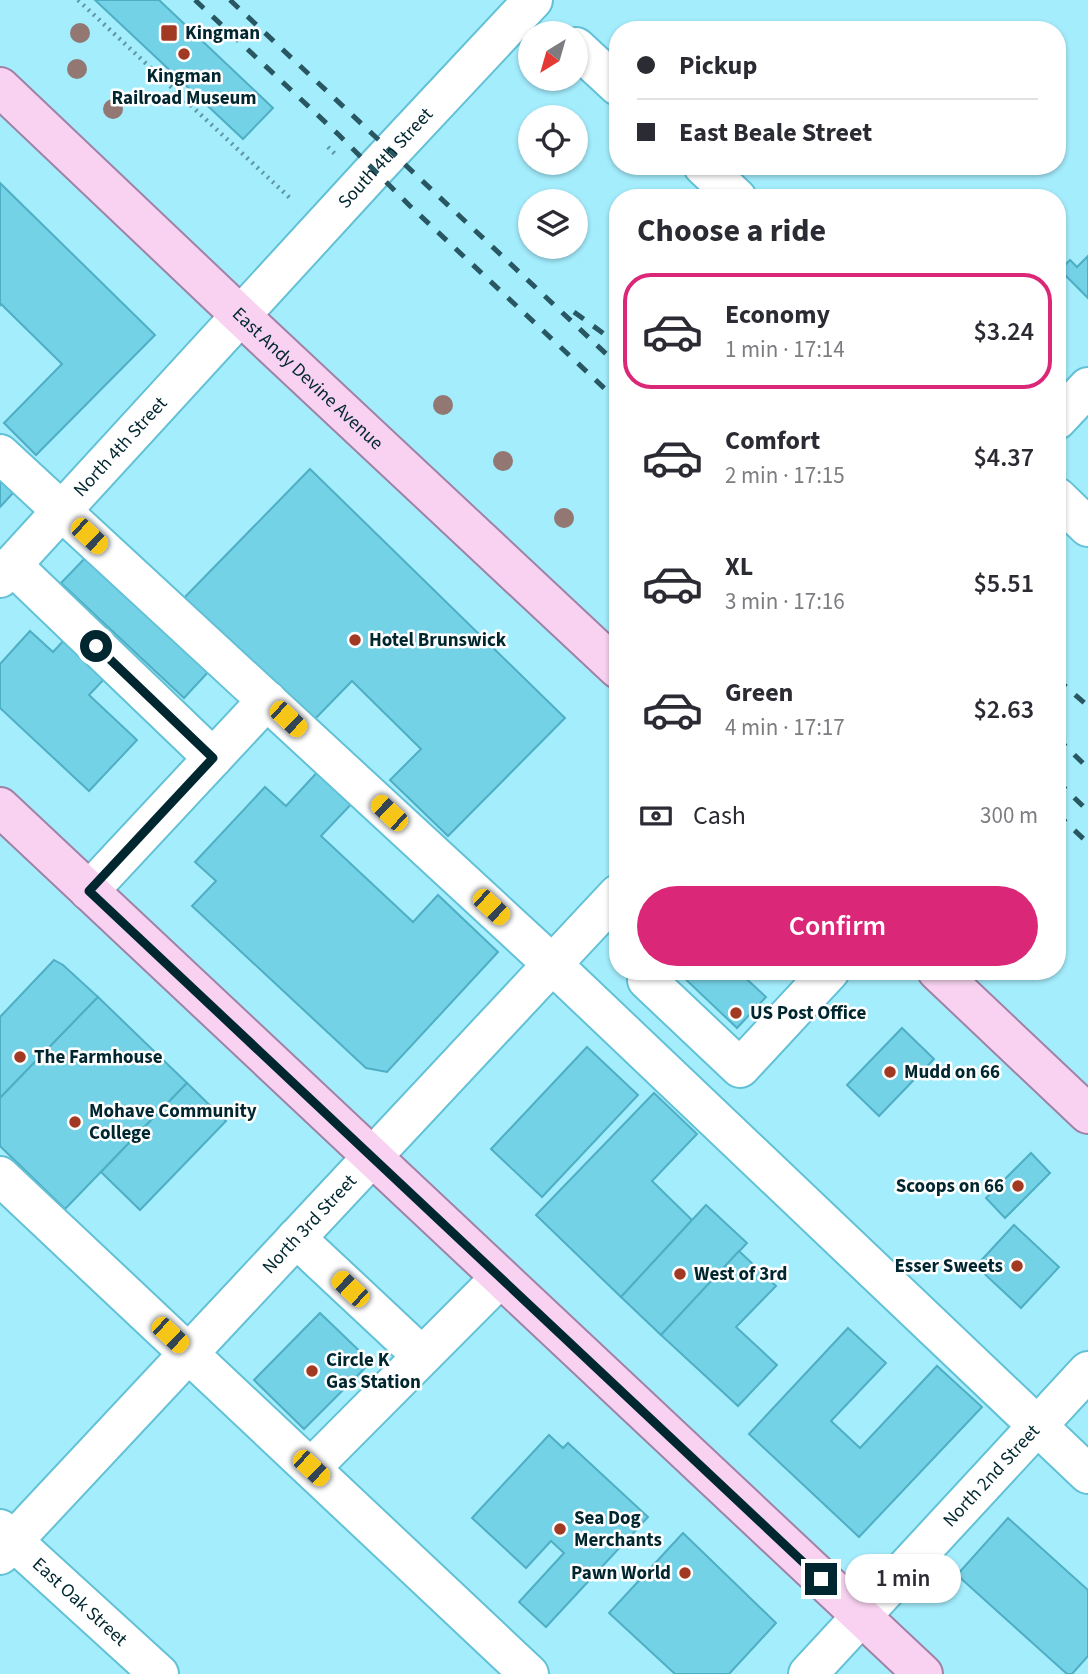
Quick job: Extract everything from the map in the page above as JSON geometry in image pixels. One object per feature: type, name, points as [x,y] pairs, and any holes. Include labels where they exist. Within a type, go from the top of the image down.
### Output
[{"type":"main road","name":"East Andy Devine Avenue","points":[[0,87],[609,661]]},
{"type":"main road","points":[[0,807],[923,1674]]},
{"type":"main road","points":[[947,980],[1088,1114]]},
{"type":"street","points":[[529,1],[549,21]]},
{"type":"street","name":"South 4th Street","points":[[242,317],[529,1]]},
{"type":"street","points":[[588,58],[609,78]]},
{"type":"street","points":[[713,175],[728,189]]},
{"type":"street","name":"North 4th Street","points":[[6,571],[242,317]]},
{"type":"street","points":[[1066,410],[1088,387]]},
{"type":"street","points":[[0,454],[552,964],[1088,1474]]},
{"type":"street","points":[[1066,506],[1088,527]]},
{"type":"street","points":[[6,571],[213,758]]},
{"type":"street","points":[[89,891],[267,700]]},
{"type":"street","name":"North 3rd Street","points":[[4,1542],[189,1353],[609,904]]},
{"type":"street","points":[[647,980],[740,1068],[822,980]]},
{"type":"street","points":[[0,1176],[529,1674]]},
{"type":"street","points":[[296,1238],[422,1356]]},
{"type":"street","points":[[311,1468],[500,1278]]},
{"type":"street","name":"North 2nd Street","points":[[808,1674],[1088,1371]]},
{"type":"street","name":"East Oak Street","points":[[4,1542],[159,1674]]},
{"type":"path","points":[[78,0],[291,200]]},
{"type":"path","points":[[328,146],[335,154]]},
{"type":"building","name":"Kingman Railroad Museum","points":[[95,0],[159,0],[273,108],[243,139]]},
{"type":"building","points":[[0,183],[155,335],[36,455],[4,423],[62,364],[1,304],[0,306]]},
{"type":"building","points":[[1088,256],[1088,298],[1066,276],[1066,264],[1070,260],[1077,267]]},
{"type":"building","name":"Hotel Brunswick","points":[[310,469],[565,718],[448,836],[390,780],[421,749],[352,681],[310,724],[183,599]]},
{"type":"building","points":[[0,478],[14,492],[0,507]]},
{"type":"building","points":[[89,554],[211,669],[184,698],[61,583]]},
{"type":"building","points":[[30,631],[53,652],[66,638],[107,676],[89,695],[137,740],[89,791],[0,708],[0,664]]},
{"type":"building","points":[[323,766],[357,798],[321,836],[413,922],[438,895],[498,952],[387,1072],[366,1068],[192,906],[216,881],[195,862],[265,787],[286,806]]},
{"type":"building","name":"The Farmhouse","points":[[54,960],[98,997],[0,1098],[0,1017]]},
{"type":"building","name":"US Post Office","points":[[686,980],[748,980],[766,997],[737,1028]]},
{"type":"building","name":"Mohave Community College","points":[[98,997],[187,1083],[65,1209],[0,1146],[0,1098]]},
{"type":"building","name":"Mudd on 66","points":[[902,1028],[934,1059],[879,1116],[847,1085]]},
{"type":"building","points":[[587,1047],[638,1095],[542,1197],[491,1149]]},
{"type":"building","points":[[187,1083],[226,1121],[140,1210],[101,1172]]},
{"type":"building","points":[[654,1093],[697,1134],[652,1181],[692,1220],[621,1297],[536,1215]]},
{"type":"building","name":"Scoops on 66","points":[[1031,1153],[1050,1173],[1005,1218],[986,1198]]},
{"type":"building","name":"West of 3rd","points":[[706,1205],[747,1243],[661,1335],[621,1297]]},
{"type":"building","name":"Esser Sweets","points":[[1014,1225],[1059,1267],[1021,1308],[976,1266]]},
{"type":"building","points":[[739,1251],[776,1286],[736,1327],[777,1365],[738,1406],[661,1335]]},
{"type":"building","name":"Circle K Gas Station","points":[[320,1313],[371,1362],[304,1429],[254,1380]]},
{"type":"building","points":[[848,1328],[886,1363],[831,1421],[860,1448],[937,1366],[982,1407],[859,1537],[749,1434]]},
{"type":"building","name":"Sea Dog Merchants","points":[[549,1435],[563,1448],[568,1443],[648,1517],[546,1627],[519,1602],[564,1553],[551,1541],[526,1568],[472,1518]]},
{"type":"building","points":[[1008,1518],[1088,1590],[1088,1656],[1072,1674],[1067,1674],[957,1575]]},
{"type":"building","name":"Pawn World","points":[[683,1533],[776,1623],[729,1674],[675,1674],[609,1613]]},
{"type":"railway","points":[[195,0],[609,393]]},
{"type":"railway","points":[[230,0],[609,357]]},
{"type":"railway","points":[[574,312],[609,337]]},
{"type":"railway","points":[[1066,687],[1088,706]]},
{"type":"railway","points":[[1066,747],[1088,768]]},
{"type":"railway","points":[[1066,790],[1088,811]]},
{"type":"railway","points":[[1066,822],[1088,843]]},
{"type":"place","name":"Kingman","points":[[169,33]]},
{"type":"place","name":"Kingman Railroad Museum","points":[[184,54]]},
{"type":"place","name":"Hotel Brunswick","points":[[355,640]]},
{"type":"place","name":"US Post Office","points":[[736,1013]]},
{"type":"place","name":"The Farmhouse","points":[[20,1057]]},
{"type":"place","name":"Mudd on 66","points":[[890,1072]]},
{"type":"place","name":"Mohave Community College","points":[[75,1122]]},
{"type":"place","name":"Scoops on 66","points":[[1018,1186]]},
{"type":"place","name":"Esser Sweets","points":[[1017,1266]]},
{"type":"place","name":"West of 3rd","points":[[680,1274]]},
{"type":"place","name":"Circle K Gas Station","points":[[312,1371]]},
{"type":"place","name":"Sea Dog Merchants","points":[[560,1529]]},
{"type":"place","name":"Pawn World","points":[[685,1573]]},
{"type":"route","points":[[96,646],[213,758],[89,891],[821,1579]]}]
